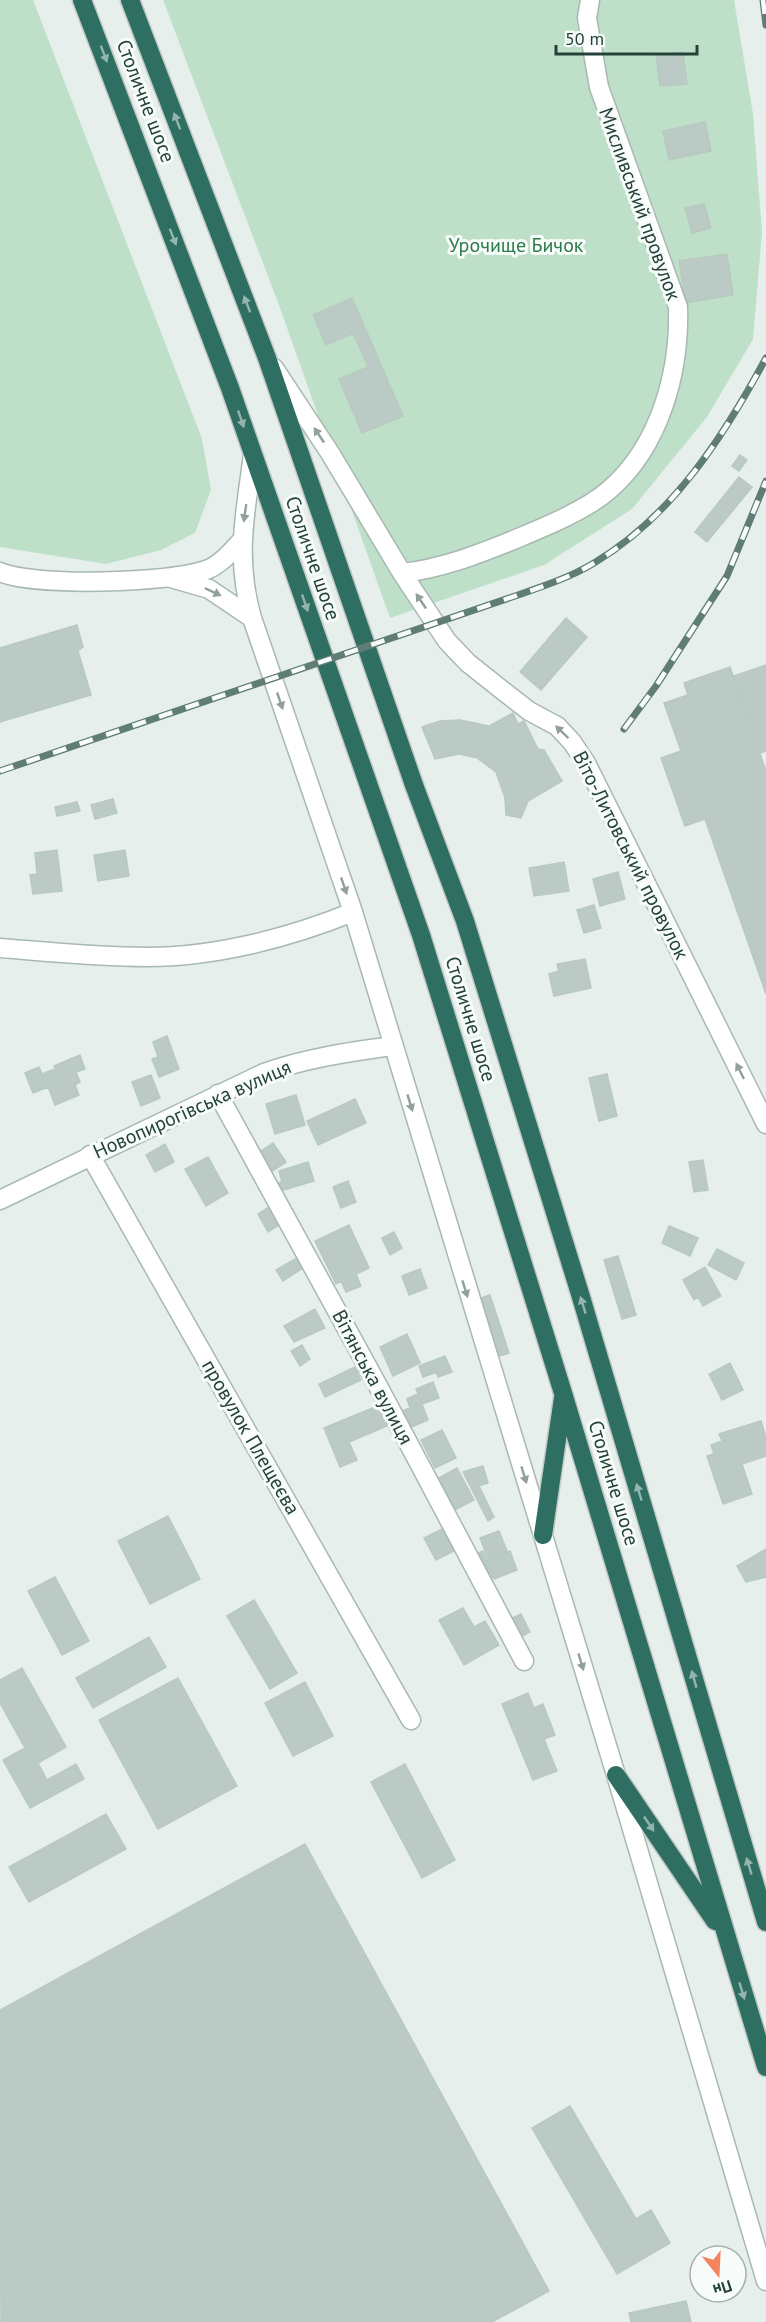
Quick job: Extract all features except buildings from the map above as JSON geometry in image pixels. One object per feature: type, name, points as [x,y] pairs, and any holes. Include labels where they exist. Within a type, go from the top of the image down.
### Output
[{"type":"highway","name":"Столичне шосе","points":[[82,0],[253,455],[421,935],[563,1393],[766,2067]]},
{"type":"highway","name":"Столичне шосе","points":[[130,0],[267,358],[414,785],[465,921],[581,1297],[766,1922]]},
{"type":"highway","points":[[543,1535],[563,1393]]},
{"type":"highway","points":[[616,1775],[725,1935]]},
{"type":"street","name":"Мисливський провулок","points":[[402,573],[466,559],[569,514],[608,491],[632,465],[654,430],[670,388],[679,340],[678,307],[598,87],[587,18],[590,0]]},
{"type":"street","name":"Віто-Литовський провулок","points":[[267,358],[330,453],[402,573],[447,640],[468,663],[529,711],[556,726],[572,742],[586,763],[766,1124]]},
{"type":"street","points":[[253,455],[241,541],[244,591],[353,912],[616,1775],[766,2281]]},
{"type":"street","points":[[0,572],[14,578],[79,582],[169,577],[206,570],[225,558],[241,541]]},
{"type":"street","points":[[169,577],[209,590],[229,600],[252,618]]},
{"type":"street","points":[[0,948],[148,957],[193,953],[224,949],[280,936],[353,912]]},
{"type":"street","name":"Новопирогівська вулиця","points":[[0,1200],[218,1094],[297,1061],[332,1054],[393,1047]]},
{"type":"street","name":"Вітянська вулиця","points":[[218,1094],[377,1384],[524,1661]]},
{"type":"street","name":"провулок Плещеєва","points":[[90,1155],[411,1720]]},
{"type":"green space","points":[[0,0],[33,0],[202,439],[211,490],[195,533],[161,550],[106,564],[0,547]]},
{"type":"green space","name":"Урочище Бичок","points":[[163,0],[734,0],[753,114],[762,232],[753,339],[707,417],[632,509],[544,565],[390,618],[280,308]]},
{"type":"railway","points":[[763,0],[766,25]]},
{"type":"railway","points":[[0,771],[528,592],[585,568],[622,544],[672,498],[714,445],[766,358]]},
{"type":"railway","points":[[624,729],[656,686],[727,576],[766,481]]}]
